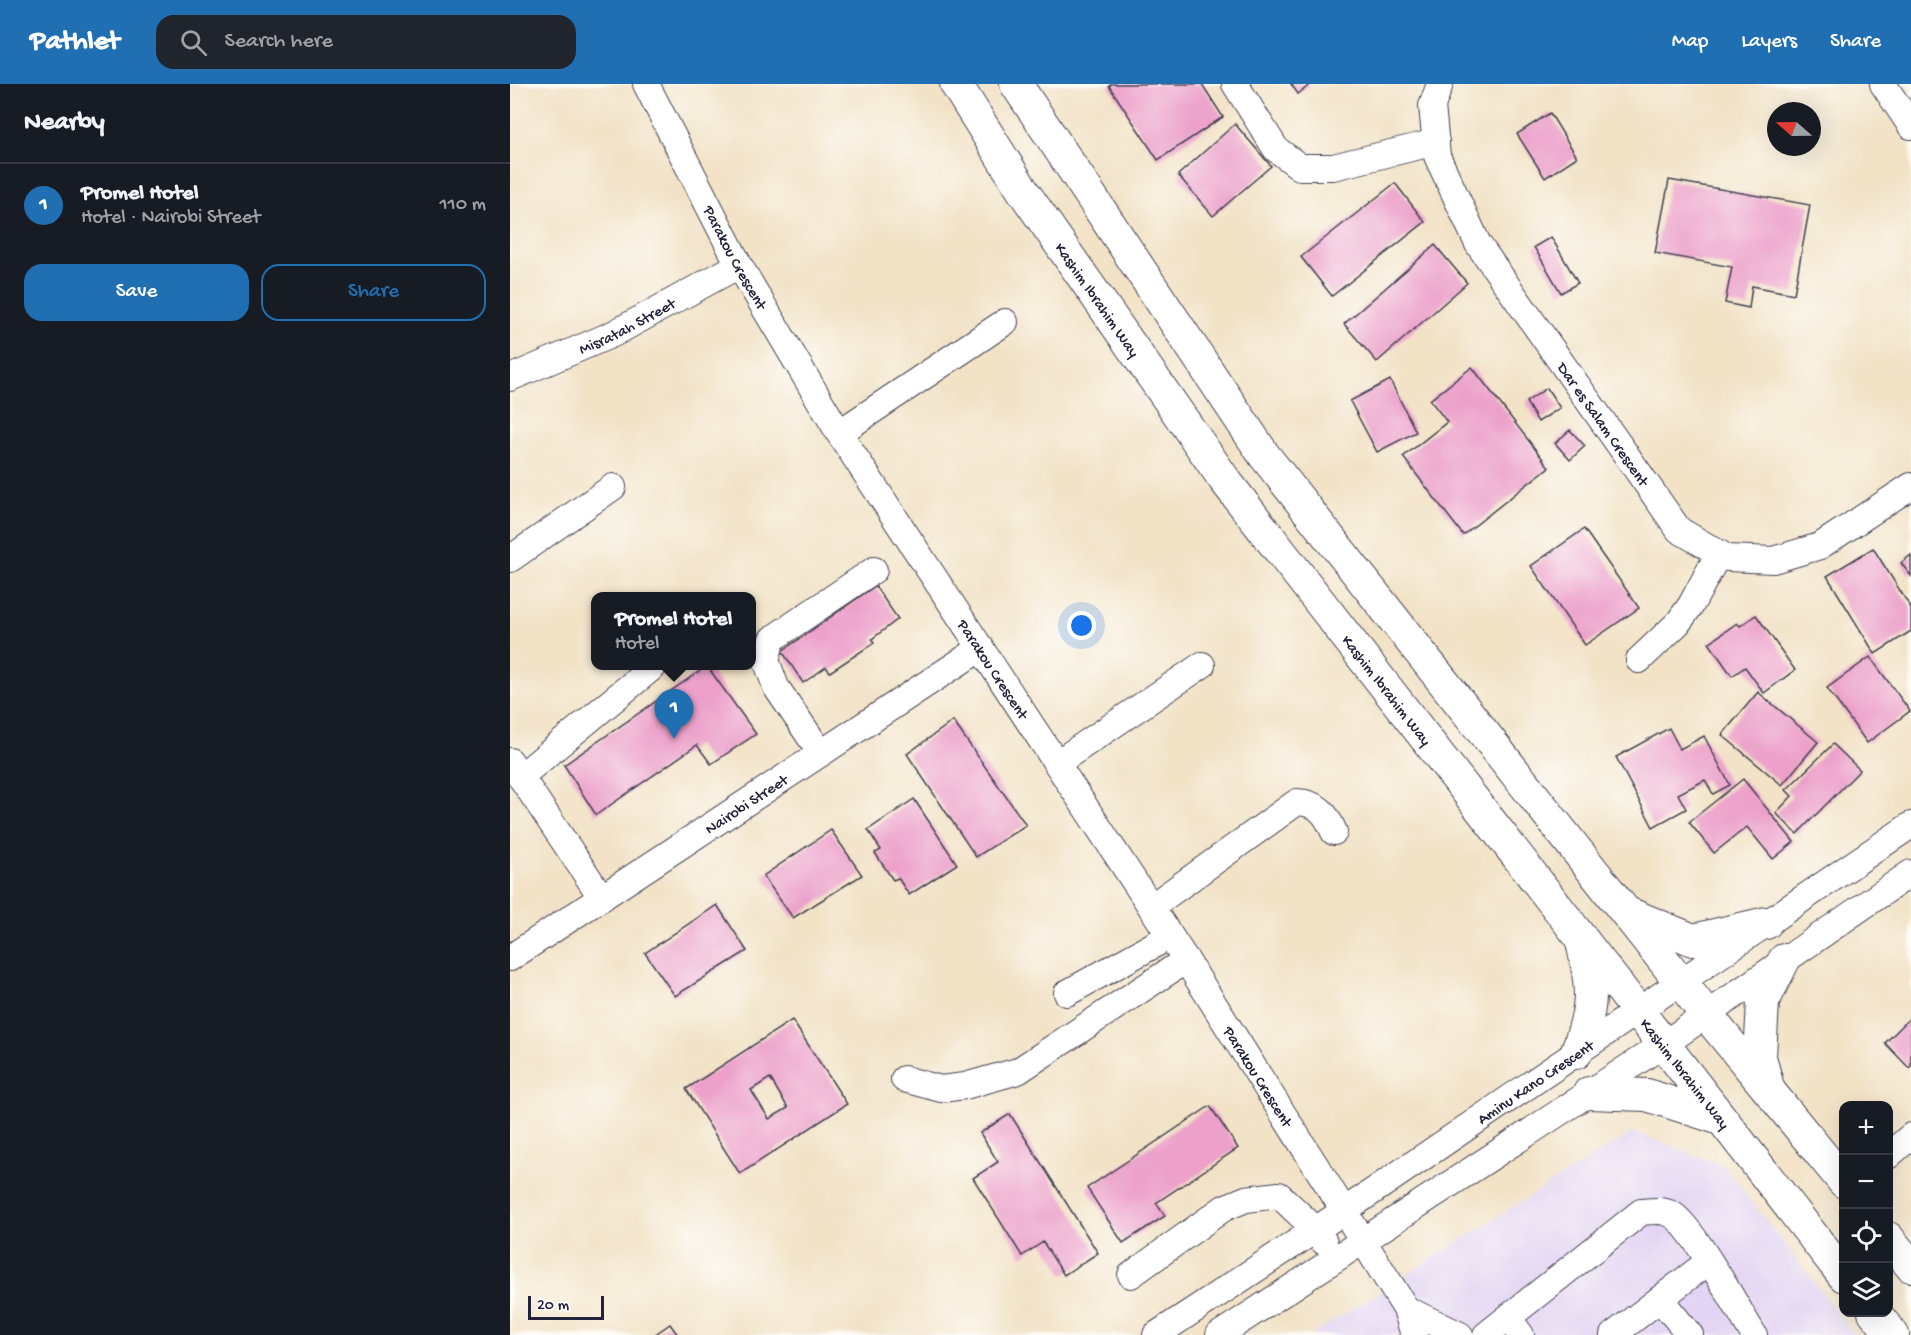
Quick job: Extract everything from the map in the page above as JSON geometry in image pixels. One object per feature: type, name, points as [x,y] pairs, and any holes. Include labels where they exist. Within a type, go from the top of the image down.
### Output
[{"type":"main road","name":"Kashim Ibrahim Way","points":[[956,84],[1023,191],[1224,479],[1839,1270]]},
{"type":"main road","points":[[1016,84],[1264,455],[1682,980],[1706,1014],[1839,1176]]},
{"type":"main road","points":[[1626,912],[1693,940],[1766,923]]},
{"type":"main road","points":[[1576,1053],[1591,1009],[1590,977],[1580,935]]},
{"type":"main road","points":[[1769,1091],[1760,1057],[1763,1002],[1784,960]]},
{"type":"main road","points":[[1589,1093],[1647,1095],[1721,1119]]},
{"type":"main road","points":[[1893,1244],[1911,1266]]},
{"type":"main road","points":[[1878,1317],[1893,1335]]},
{"type":"street","name":"Parakou Crescent","points":[[646,84],[739,265],[838,433],[1186,960],[1406,1309],[1414,1335]]},
{"type":"street","points":[[1236,84],[1276,149],[1300,166],[1334,167],[1436,142]]},
{"type":"street","name":"Dar es Salam Crescent","points":[[1440,84],[1432,106],[1437,156],[1478,244],[1679,530],[1727,558],[1773,560],[1820,546],[1911,486]]},
{"type":"street","points":[[1883,84],[1911,126]]},
{"type":"street","name":"Misratah Street","points":[[510,378],[613,334],[739,265]]},
{"type":"street","points":[[838,433],[1005,322]]},
{"type":"street","points":[[510,559],[613,487]]},
{"type":"street","points":[[1639,660],[1678,623],[1696,597],[1719,553]]},
{"type":"street","points":[[821,753],[776,687],[766,660],[772,639],[874,570]]},
{"type":"street","name":"Nairobi Street","points":[[510,958],[981,648]]},
{"type":"street","points":[[1057,764],[1202,665]]},
{"type":"street","points":[[602,898],[515,769],[649,670]]},
{"type":"street","points":[[1151,907],[1297,802],[1308,803],[1321,809],[1334,832]]},
{"type":"street","name":"Aminu Kano Crescent","points":[[1155,1335],[1316,1230],[1911,825]]},
{"type":"street","points":[[1219,1335],[1664,1044],[1911,874]]},
{"type":"street","points":[[1067,993],[1170,936]]},
{"type":"street","points":[[904,1079],[941,1089],[965,1086],[1018,1071],[1186,960]]},
{"type":"street","points":[[1889,1155],[1911,1136]]},
{"type":"street","points":[[1131,1275],[1224,1208],[1246,1199],[1279,1196],[1316,1230],[1335,1259]]},
{"type":"street","points":[[1486,1335],[1514,1326],[1641,1212],[1659,1210],[1674,1215],[1689,1231],[1754,1335]]},
{"type":"street","points":[[1614,1335],[1708,1262]]},
{"type":"street","points":[[1660,1299],[1690,1335]]},
{"type":"street","points":[[1406,1309],[1460,1335]]},
{"type":"shaded area","points":[[1633,1132],[1724,1166],[1855,1335],[1311,1335]]},
{"type":"building","points":[[1112,84],[1202,84],[1223,117],[1158,160],[1109,86]]},
{"type":"building","points":[[1291,84],[1311,84],[1298,94]]},
{"type":"building","points":[[1550,113],[1577,157],[1545,178],[1517,134]]},
{"type":"building","points":[[1235,124],[1271,166],[1213,216],[1178,175]]},
{"type":"building","points":[[1669,180],[1810,205],[1794,294],[1752,286],[1749,308],[1725,303],[1732,267],[1655,253]]},
{"type":"building","points":[[1395,183],[1425,222],[1332,296],[1301,257]]},
{"type":"building","points":[[1551,237],[1578,283],[1561,293],[1534,247]]},
{"type":"building","points":[[1435,245],[1467,283],[1377,362],[1344,324]]},
{"type":"building","points":[[1472,367],[1549,467],[1463,535],[1403,457],[1447,422],[1430,400]]},
{"type":"building","points":[[1390,380],[1416,432],[1377,452],[1350,401]]},
{"type":"building","points":[[1547,388],[1560,408],[1538,422],[1526,402]]},
{"type":"building","points":[[1570,430],[1585,446],[1570,460],[1555,443]]},
{"type":"building","points":[[1584,529],[1639,608],[1585,645],[1531,566]]},
{"type":"building","points":[[1873,548],[1911,608],[1911,631],[1875,654],[1827,576]]},
{"type":"building","points":[[1911,555],[1911,576],[1901,563]]},
{"type":"building","points":[[875,586],[898,619],[872,639],[874,643],[830,672],[826,667],[803,683],[782,651]]},
{"type":"building","points":[[1756,615],[1795,670],[1764,693],[1745,667],[1732,676],[1709,643],[1737,623],[1740,626]]},
{"type":"building","points":[[1870,657],[1910,711],[1867,743],[1827,688]]},
{"type":"building","points":[[701,670],[710,670],[756,734],[711,764],[697,745],[596,815],[564,765]]},
{"type":"building","points":[[1758,692],[1818,742],[1782,785],[1722,735]]},
{"type":"building","points":[[953,721],[1026,825],[976,857],[907,754]]},
{"type":"building","points":[[1669,728],[1680,749],[1704,736],[1730,785],[1713,794],[1705,780],[1678,794],[1686,809],[1653,827],[1616,757]]},
{"type":"building","points":[[1833,744],[1860,770],[1797,834],[1776,813],[1792,796],[1786,790]]},
{"type":"building","points":[[1743,779],[1794,842],[1773,859],[1747,827],[1714,853],[1689,822]]},
{"type":"building","points":[[914,799],[957,864],[909,895],[898,878],[893,880],[875,853],[881,850],[868,830]]},
{"type":"building","points":[[831,830],[862,875],[793,918],[763,876]]},
{"type":"building","points":[[717,905],[747,951],[675,996],[645,953]]},
{"type":"building","points":[[1911,1017],[1911,1066],[1909,1068],[1885,1043]]},
{"type":"building","points":[[792,1020],[847,1104],[740,1174],[686,1089]],"holes":[[[770,1078],[788,1108],[769,1119],[751,1090]]]},
{"type":"building","points":[[1210,1106],[1238,1148],[1156,1203],[1165,1216],[1123,1243],[1087,1188]]},
{"type":"building","points":[[1010,1114],[1098,1253],[1064,1275],[1043,1242],[1022,1256],[973,1178],[998,1162],[980,1133]]},
{"type":"building","points":[[670,1324],[678,1335],[654,1335]]},
{"type":"place","name":"Promel Hotel","points":[[674,739]]}]
